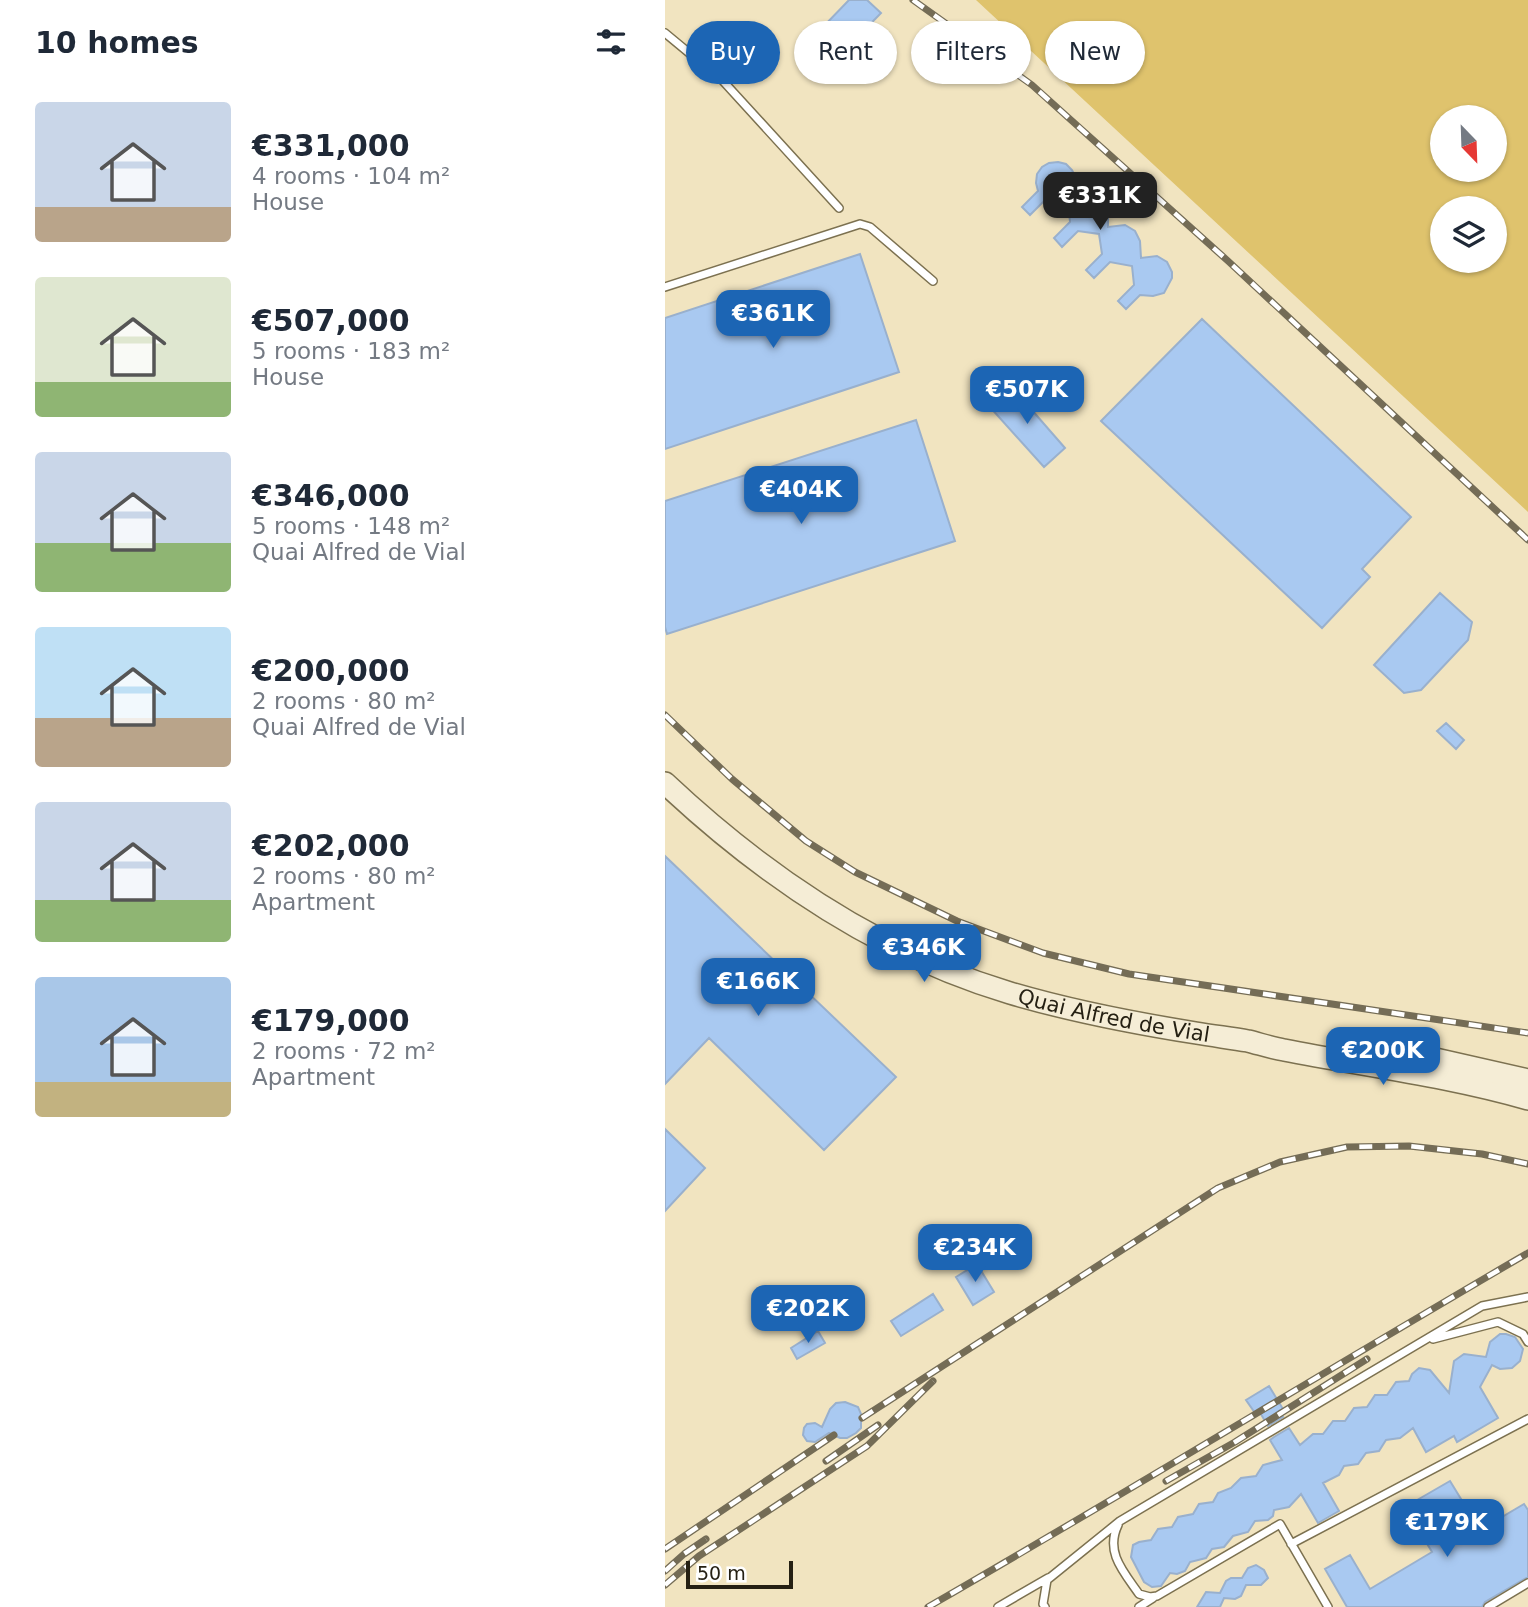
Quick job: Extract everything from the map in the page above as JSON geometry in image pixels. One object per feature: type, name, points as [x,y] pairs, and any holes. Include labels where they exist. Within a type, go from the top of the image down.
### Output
[{"type":"main road","name":"Quai Alfred de Vial","points":[[665,783],[722,834],[792,887],[848,922],[921,959],[1008,992],[1115,1019],[1435,1076],[1528,1099]]},
{"type":"main road","name":"Quai Alfred de Vial","points":[[1249,1041],[1282,1040],[1422,1056],[1528,1080]]},
{"type":"lane","points":[[665,33],[723,81],[839,208]]},
{"type":"lane","points":[[665,287],[860,224],[870,227],[933,281]]},
{"type":"lane","points":[[1510,1301],[1528,1290]]},
{"type":"lane","points":[[998,1607],[1048,1578],[1120,1521],[1482,1306],[1528,1297]]},
{"type":"lane","points":[[1423,1341],[1498,1322],[1523,1334],[1528,1342]]},
{"type":"lane","points":[[1291,1545],[1528,1419]]},
{"type":"lane","points":[[1120,1521],[1113,1536],[1113,1552],[1139,1594],[1157,1596]]},
{"type":"lane","points":[[1139,1607],[1280,1524],[1328,1607]]},
{"type":"lane","points":[[1045,1607],[1043,1604],[1048,1578]]},
{"type":"lane","points":[[1488,1607],[1528,1583]]},
{"type":"shaded area","points":[[976,0],[1528,0],[1528,512],[1067,84],[1145,84],[1145,21],[1045,21],[1045,64],[1031,51],[1031,21],[999,21]]},
{"type":"building","points":[[849,0],[867,0],[881,13],[873,21],[829,21]]},
{"type":"building","points":[[1058,162],[1066,164],[1072,170],[1076,178],[1076,195],[1093,194],[1103,199],[1108,210],[1108,227],[1125,225],[1135,231],[1140,241],[1141,258],[1157,256],[1167,262],[1172,278],[1164,293],[1140,295],[1126,309],[1118,301],[1134,285],[1132,266],[1110,262],[1094,278],[1086,270],[1102,254],[1099,234],[1078,231],[1062,247],[1054,238],[1070,222],[1068,203],[1045,200],[1030,215],[1022,207],[1038,191],[1037,174],[1042,167]]},
{"type":"building","points":[[860,254],[899,372],[665,449],[665,318]]},
{"type":"building","points":[[1202,319],[1411,517],[1362,569],[1370,577],[1322,628],[1101,421]]},
{"type":"building","points":[[1010,385],[1065,448],[1044,467],[989,406]]},
{"type":"building","points":[[916,420],[955,541],[667,634],[665,501]]},
{"type":"building","points":[[1440,593],[1472,622],[1468,640],[1421,690],[1404,693],[1374,665]]},
{"type":"building","points":[[1446,723],[1464,740],[1456,749],[1437,731]]},
{"type":"building","points":[[665,856],[896,1077],[824,1150],[709,1038],[665,1084]]},
{"type":"building","points":[[665,1129],[705,1168],[665,1211]]},
{"type":"building","points":[[977,1264],[994,1292],[973,1305],[956,1277]]},
{"type":"building","points":[[933,1294],[943,1310],[901,1336],[891,1321]]},
{"type":"building","points":[[818,1331],[825,1343],[797,1359],[791,1348]]},
{"type":"building","points":[[1500,1334],[1515,1337],[1523,1349],[1520,1361],[1512,1368],[1500,1369],[1492,1365],[1480,1387],[1498,1418],[1457,1442],[1454,1436],[1426,1452],[1413,1428],[1400,1438],[1386,1440],[1379,1451],[1366,1453],[1358,1464],[1344,1466],[1339,1475],[1323,1483],[1339,1511],[1318,1523],[1301,1494],[1289,1507],[1274,1510],[1273,1516],[1268,1520],[1255,1521],[1248,1532],[1233,1536],[1224,1547],[1212,1549],[1206,1558],[1190,1562],[1185,1571],[1170,1573],[1161,1586],[1152,1587],[1144,1582],[1131,1557],[1133,1545],[1151,1540],[1158,1529],[1172,1527],[1178,1517],[1193,1514],[1199,1504],[1213,1502],[1218,1493],[1231,1488],[1241,1478],[1256,1476],[1263,1465],[1282,1460],[1270,1440],[1274,1437],[1289,1428],[1300,1445],[1313,1434],[1323,1434],[1333,1421],[1345,1421],[1354,1408],[1367,1407],[1375,1395],[1387,1395],[1396,1382],[1409,1381],[1419,1368],[1430,1370],[1449,1393],[1454,1361],[1464,1354],[1486,1357],[1490,1342]]},
{"type":"building","points":[[1269,1386],[1283,1409],[1279,1411],[1283,1417],[1268,1426],[1259,1411],[1255,1413],[1246,1400]]},
{"type":"building","points":[[845,1402],[858,1407],[861,1428],[847,1438],[829,1433],[815,1442],[807,1441],[803,1435],[807,1424],[815,1423],[822,1427],[830,1409],[836,1403]]},
{"type":"building","points":[[1450,1481],[1480,1530],[1524,1504],[1528,1510],[1528,1577],[1485,1602],[1482,1607],[1347,1607],[1325,1569],[1350,1555],[1370,1589],[1432,1552],[1405,1507]]},
{"type":"building","points":[[1256,1565],[1264,1570],[1268,1578],[1261,1585],[1246,1585],[1241,1596],[1235,1599],[1224,1598],[1220,1607],[1197,1607],[1206,1592],[1220,1593],[1226,1581],[1242,1578],[1248,1568]]},
{"type":"railway","points":[[913,0],[1032,85],[1228,261],[1528,540]]},
{"type":"railway","points":[[665,715],[732,779],[806,841],[855,872],[957,921],[1043,953],[1129,974],[1528,1033]]},
{"type":"railway","points":[[862,1418],[1218,1188],[1280,1162],[1347,1147],[1409,1146],[1482,1154],[1528,1164]]},
{"type":"railway","points":[[928,1607],[1528,1253]]},
{"type":"railway","points":[[1166,1481],[1235,1442],[1367,1359]]},
{"type":"railway","points":[[665,1585],[699,1556],[867,1446],[933,1381]]},
{"type":"railway","points":[[826,1461],[878,1425]]},
{"type":"railway","points":[[665,1549],[834,1435]]},
{"type":"railway","points":[[665,1571],[706,1539]]}]
